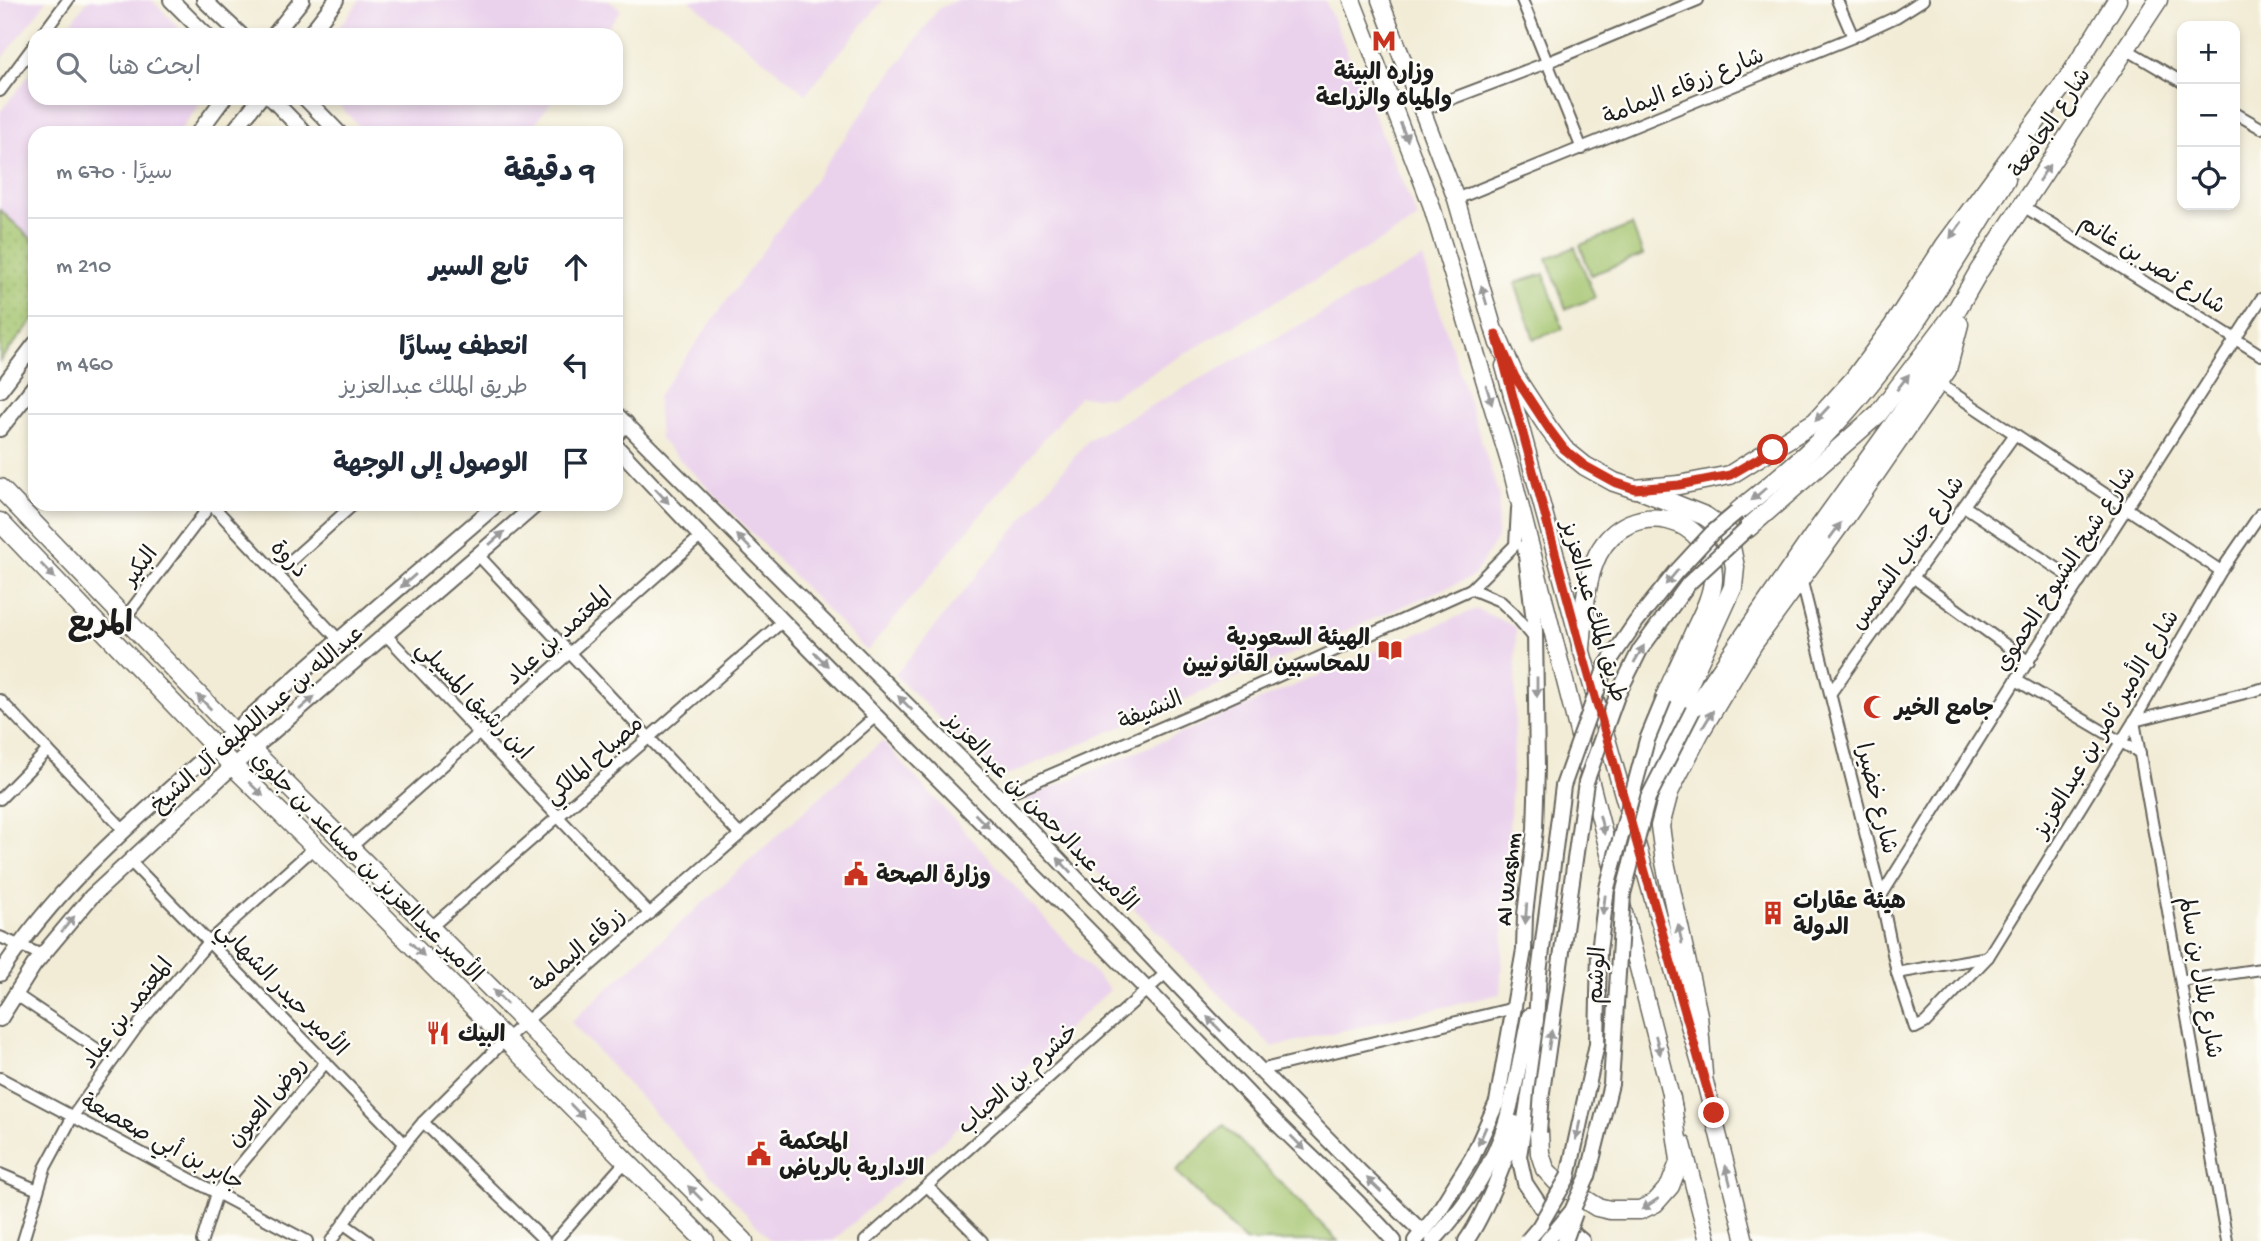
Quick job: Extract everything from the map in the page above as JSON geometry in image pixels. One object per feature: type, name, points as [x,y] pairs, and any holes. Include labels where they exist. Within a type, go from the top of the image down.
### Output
[{"type":"main road","name":"طريق الملك عبدالعزيز","points":[[1352,0],[1431,204],[1510,464],[1708,1241]]},
{"type":"main road","name":"طريق الملك عبدالعزيز","points":[[1380,0],[1455,199],[1496,334],[1581,648],[1703,1074],[1745,1241]]},
{"type":"main road","name":"شارع الجامعة","points":[[1737,512],[1832,427],[1902,342],[1947,276],[2117,0]]},
{"type":"main road","name":"شارع الجامعة","points":[[1979,271],[2158,0]]},
{"type":"main road","points":[[1635,489],[1679,485],[1730,475],[1815,422],[1854,379],[1893,326],[1945,245],[2069,77]]},
{"type":"main road","points":[[1703,1074],[1698,1015],[1665,862],[1660,826],[1669,792],[1700,732],[1753,644],[1947,370],[1959,324],[1979,271]]},
{"type":"main road","points":[[1747,529],[1878,414],[1956,311],[1979,271]]},
{"type":"main road","points":[[1693,710],[1901,414],[1959,324]]},
{"type":"main road","points":[[1496,334],[1515,377],[1564,449],[1585,466],[1614,482],[1705,516],[1728,532],[1735,567],[1733,587],[1661,745],[1648,798]]},
{"type":"main road","name":"الأمير عبدالعزيز بن مساعد بن جلوي","points":[[0,488],[233,732],[744,1241]]},
{"type":"main road","points":[[1581,648],[1586,593],[1598,555],[1612,534],[1628,523],[1647,519],[1663,518],[1681,526],[1709,551],[1713,583],[1704,610],[1664,699]]},
{"type":"main road","name":"الأمير عبدالعزيز بن مساعد بن جلوي","points":[[0,522],[215,748],[705,1241]]},
{"type":"main road","points":[[1539,1132],[1540,1153],[1545,1169],[1558,1182],[1597,1207],[1640,1210],[1655,1203],[1670,1186],[1680,1160],[1671,1098]]},
{"type":"street","points":[[47,28],[68,0]]},
{"type":"street","points":[[171,0],[199,28]]},
{"type":"street","points":[[204,0],[234,28]]},
{"type":"street","points":[[280,28],[302,0]]},
{"type":"street","points":[[314,28],[336,0]]},
{"type":"street","points":[[1522,0],[1582,149]]},
{"type":"street","points":[[1422,110],[1546,63],[1698,0]]},
{"type":"street","points":[[1837,0],[1853,37]]},
{"type":"street","name":"شارع زرقاء اليمامة","points":[[1455,199],[1853,37],[1896,18],[1923,0]]},
{"type":"street","points":[[2126,50],[2177,79]]},
{"type":"street","points":[[0,91],[28,53]]},
{"type":"street","points":[[203,126],[220,105]]},
{"type":"street","points":[[238,126],[254,105]]},
{"type":"street","points":[[278,105],[298,126]]},
{"type":"street","points":[[312,105],[332,126]]},
{"type":"street","points":[[2240,116],[2261,128]]},
{"type":"street","name":"شارع نصر بن غانم","points":[[2022,205],[2261,355]]},
{"type":"street","name":"شارع شيخ الشيوخ الحموي","points":[[1881,896],[2261,299]]},
{"type":"street","points":[[0,390],[28,353]]},
{"type":"street","points":[[1938,383],[2221,571]]},
{"type":"street","points":[[0,429],[28,393]]},
{"type":"street","name":"الأمير عبدالرحمن بن عبدالعزيز","points":[[623,420],[999,797],[1424,1238]]},
{"type":"street","name":"شارع جناب الشمس","points":[[1830,694],[2015,434]]},
{"type":"street","name":"الأمير عبدالرحمن بن عبدالعزيز","points":[[623,454],[700,537],[1394,1241]]},
{"type":"street","points":[[1518,498],[1515,545],[1471,589],[1500,601],[1535,639]]},
{"type":"street","name":"Al Washm","points":[[1424,1238],[1472,1158],[1497,1102],[1524,950],[1525,915],[1535,829],[1537,678],[1535,639],[1518,498]]},
{"type":"street","points":[[1964,506],[2079,583]]},
{"type":"street","name":"البكير","points":[[125,618],[206,511]]},
{"type":"street","name":"ذروة","points":[[218,511],[339,640]]},
{"type":"street","points":[[276,574],[346,511]]},
{"type":"street","name":"عبدالله بن عبداللطيف آل الشيخ","points":[[0,974],[44,912],[124,830],[489,511]]},
{"type":"street","name":"عبدالله بن عبداللطيف آل الشيخ","points":[[0,1019],[42,955],[91,897],[233,766],[529,511]]},
{"type":"street","points":[[1466,1241],[1485,1206],[1513,1137],[1539,973],[1563,786],[1606,666],[1636,622],[1676,572],[1712,533],[1737,512]]},
{"type":"street","name":"شارع الأمير ثامر بن عبدالعزيز","points":[[1915,1028],[1925,1023],[1988,957],[2134,721],[2221,571],[2261,513]]},
{"type":"street","points":[[1539,1132],[1542,1092],[1586,782],[1617,696],[1640,650],[1689,583],[1747,529]]},
{"type":"street","name":"المعتمد بن عباد","points":[[350,848],[700,537]]},
{"type":"street","points":[[478,555],[740,835]]},
{"type":"street","name":"شارع خضيرا","points":[[1801,578],[1898,973],[1915,1028]]},
{"type":"street","points":[[1914,579],[2029,663]]},
{"type":"street","name":"النشيفة","points":[[999,797],[1471,589]]},
{"type":"street","name":"مصباح المالكي","points":[[430,928],[783,621]]},
{"type":"street","name":"ابن رشيق المسيلي","points":[[386,635],[650,914]]},
{"type":"street","points":[[2016,680],[2140,753]]},
{"type":"street","points":[[2134,721],[2261,689]]},
{"type":"street","points":[[1527,1241],[1539,1227],[1568,1177],[1597,1044],[1599,951],[1606,888],[1644,751],[1664,699]]},
{"type":"street","points":[[0,700],[124,830]]},
{"type":"street","name":"الوشم","points":[[1546,1241],[1572,1211],[1588,1176],[1611,1084],[1623,894],[1648,798],[1693,710]]},
{"type":"street","name":"زرقاء اليمامة","points":[[331,1241],[370,1186],[423,1122],[506,1039],[877,715]]},
{"type":"street","name":"شارع بلال بن سالم","points":[[2134,721],[2227,1241]]},
{"type":"street","points":[[0,799],[48,750]]},
{"type":"street","name":"المعتمد بن عباد","points":[[23,1241],[45,1168],[73,1116],[142,1020],[209,942],[315,846]]},
{"type":"street","name":"الأمير حيدر الشهابي","points":[[130,861],[405,1143]]},
{"type":"street","points":[[0,937],[42,955]]},
{"type":"street","points":[[1898,973],[1988,957]]},
{"type":"street","points":[[2182,981],[2261,969]]},
{"type":"street","name":"خشرم بن الحباب","points":[[865,1241],[1166,973]]},
{"type":"street","points":[[1424,1238],[1476,1186],[1506,1123],[1539,973]]},
{"type":"street","points":[[1539,973],[1533,1070],[1519,1156],[1525,1183],[1541,1208],[1582,1241]]},
{"type":"street","points":[[16,995],[113,1060]]},
{"type":"street","points":[[1260,1070],[1514,1008]]},
{"type":"street","name":"روض العيون","points":[[202,1241],[217,1193],[326,1062]]},
{"type":"street","name":"جابر بن أبي صعصعة","points":[[0,1077],[307,1241]]},
{"type":"street","points":[[1269,1115],[1287,1097]]},
{"type":"street","points":[[423,1122],[545,1241]]},
{"type":"street","points":[[555,1241],[626,1161]]},
{"type":"street","points":[[0,1174],[38,1190]]},
{"type":"street","points":[[1565,1241],[1588,1176]]},
{"type":"street","points":[[927,1186],[982,1241]]},
{"type":"street","points":[[344,1224],[368,1241]]},
{"type":"shaded area","points":[[0,0],[47,0],[0,62]]},
{"type":"shaded area","points":[[88,0],[152,0],[179,28],[66,28]]},
{"type":"shaded area","points":[[360,0],[608,0],[621,10],[607,28],[338,28]]},
{"type":"shaded area","points":[[689,0],[883,0],[806,94]]},
{"type":"shaded area","points":[[957,0],[1325,0],[1418,219],[1110,397],[1079,397],[867,651],[660,439],[657,397],[939,8]]},
{"type":"shaded area","points":[[28,77],[28,105],[199,105],[183,126],[28,126],[28,236],[0,210],[0,112]]},
{"type":"shaded area","points":[[339,105],[549,105],[533,126],[359,126]]},
{"type":"shaded area","points":[[1423,258],[1499,496],[1497,538],[1474,576],[1001,778],[895,675],[1088,440]]},
{"type":"shaded area","points":[[1476,609],[1516,627],[1515,726],[1500,994],[1272,1047],[1025,799]]},
{"type":"shaded area","points":[[882,741],[1110,990],[833,1241],[771,1241],[571,1022]]},
{"type":"green space","points":[[0,210],[28,236],[28,327],[0,361]]},
{"type":"green space","points":[[1632,225],[1643,255],[1591,275],[1580,245]]},
{"type":"green space","points":[[1575,247],[1595,298],[1566,309],[1547,258]]},
{"type":"green space","points":[[1544,274],[1563,329],[1534,339],[1515,283]]},
{"type":"green space","points":[[1224,1125],[1338,1241],[1245,1241],[1176,1171]]},
{"type":"place","name":"وزاره البيئة والمياه والزراعة","points":[[1384,41]]},
{"type":"place","name":"الهيئة السعودية للمحاسبين القانونيين","points":[[1390,650]]},
{"type":"place","name":"جامع الخير","points":[[1875,707]]},
{"type":"place","name":"وزارة الصحة","points":[[856,874]]},
{"type":"place","name":"هيئة عقارات الدولة","points":[[1773,913]]},
{"type":"place","name":"البيك","points":[[438,1033]]},
{"type":"place","name":"المحكمة الادارية بالرياض","points":[[759,1154]]},
{"type":"district","name":"المربع","points":[[100,621]]},
{"type":"route","points":[[1714,1113],[1581,648],[1496,334],[1515,377],[1564,449],[1585,466],[1614,482],[1635,489],[1679,485],[1730,475],[1773,450]]}]
